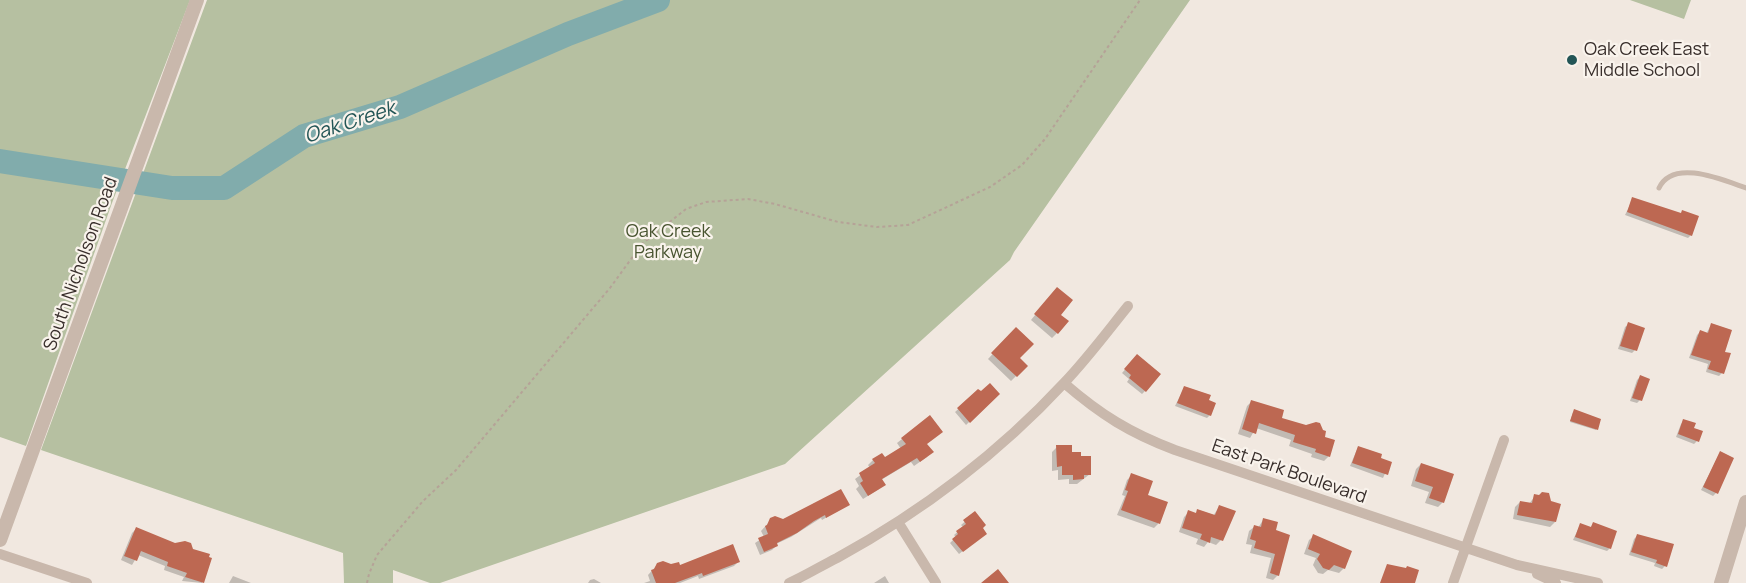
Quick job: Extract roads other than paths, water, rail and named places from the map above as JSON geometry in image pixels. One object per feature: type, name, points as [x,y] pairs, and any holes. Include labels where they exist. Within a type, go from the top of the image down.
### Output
[{"type":"street","name":"South Nicholson Road","points":[[0,540],[197,0]]},
{"type":"street","points":[[789,583],[898,522],[942,492],[988,455],[1064,383],[1128,306]]},
{"type":"street","name":"East Park Boulevard","points":[[1064,383],[1101,414],[1123,428],[1149,440],[1518,566],[1556,583]]},
{"type":"street","points":[[1453,583],[1504,440]]},
{"type":"street","points":[[1721,583],[1746,502]]},
{"type":"street","points":[[898,522],[936,583]]},
{"type":"street","points":[[0,554],[87,583]]},
{"type":"street","name":"East Park Boulevard","points":[[1518,566],[1598,583]]},
{"type":"lane","points":[[1659,188],[1663,180],[1668,177],[1692,173],[1705,174],[1746,188]]},
{"type":"waterway","name":"Oak Creek","points":[[0,161],[172,188],[224,188],[304,136],[400,107],[568,34],[658,0]]},
{"type":"place","name":"Oak Creek East Middle School","points":[[1572,60]]},
{"type":"park label","name":"Oak Creek Parkway","points":[[668,242]]}]
